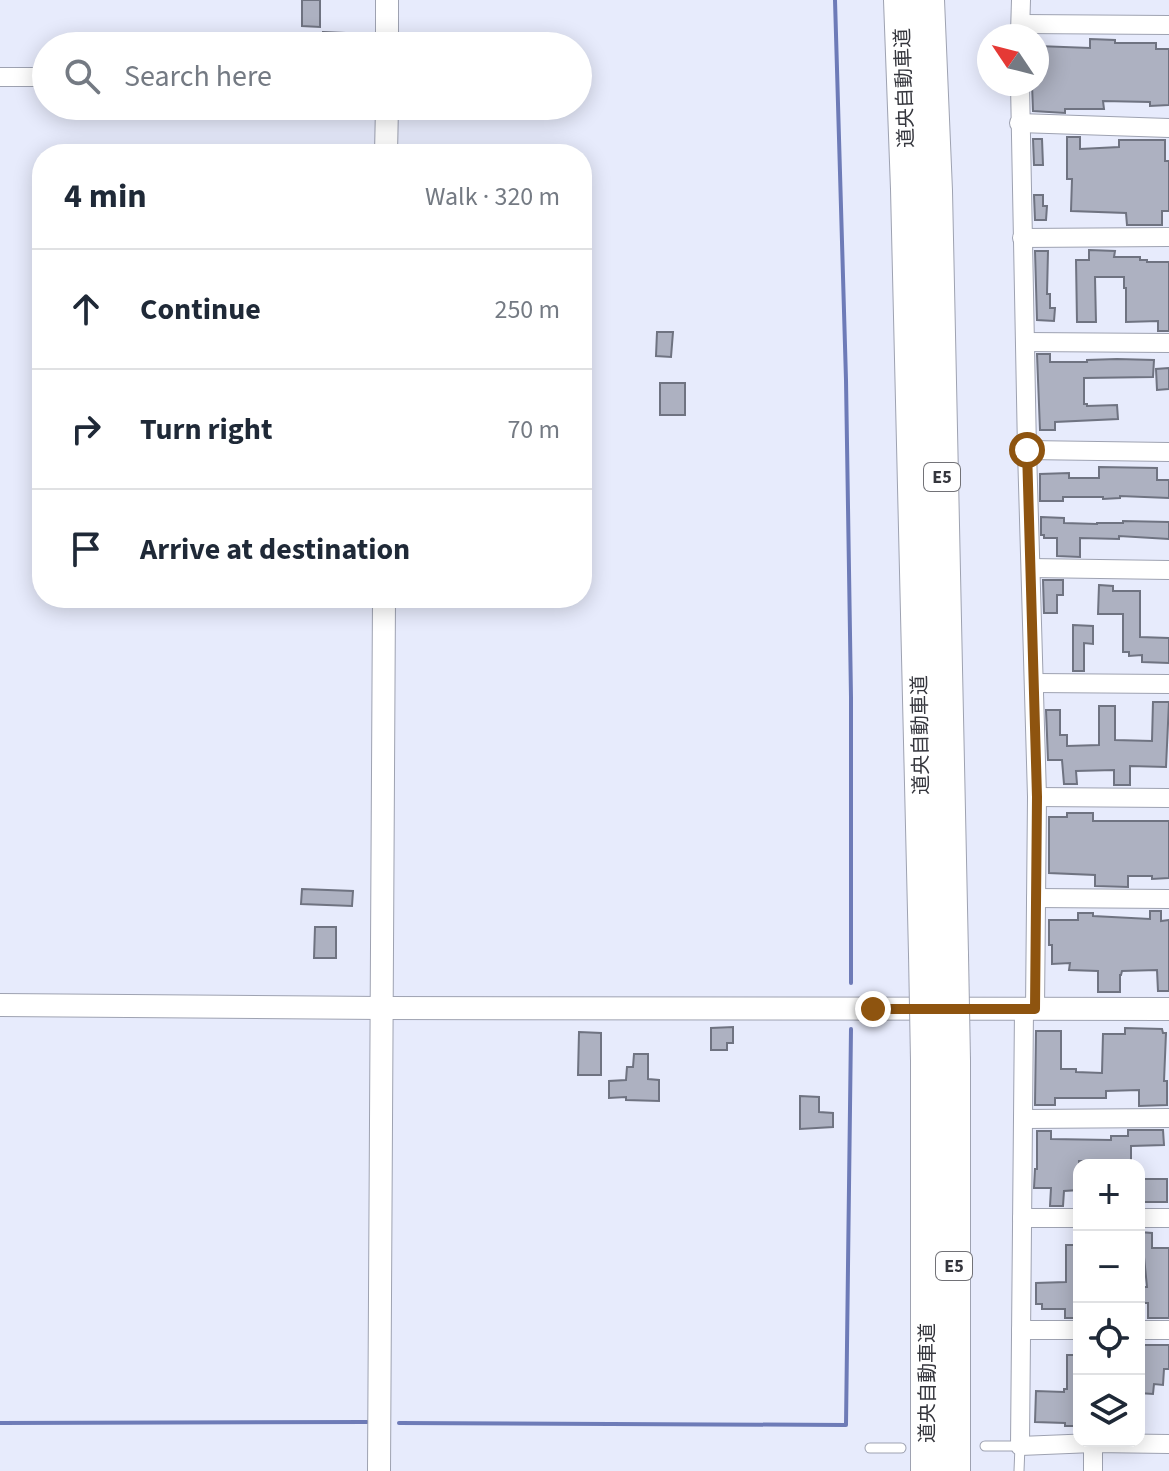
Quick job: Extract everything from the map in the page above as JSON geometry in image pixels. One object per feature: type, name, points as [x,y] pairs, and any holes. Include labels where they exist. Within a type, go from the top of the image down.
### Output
[{"type":"highway","name":"道央自動車道","points":[[900,0],[939,954]]},
{"type":"highway","name":"道央自動車道","points":[[928,0],[936,191],[940,1061],[954,1471]]},
{"type":"highway","name":"道央自動車道","points":[[927,1471],[940,1061]]},
{"type":"street","points":[[387,0],[387,32]]},
{"type":"street","points":[[1020,24],[1021,0]]},
{"type":"street","points":[[1049,29],[1169,25]]},
{"type":"street","points":[[0,77],[32,77]]},
{"type":"street","points":[[1020,96],[1037,797],[1036,898],[1023,1119],[1020,1446],[1073,1444]]},
{"type":"street","points":[[386,144],[387,120]]},
{"type":"street","points":[[1019,123],[1169,128]]},
{"type":"street","points":[[1022,238],[1169,237]]},
{"type":"street","points":[[1025,342],[1169,343]]},
{"type":"street","points":[[1027,450],[1169,452]]},
{"type":"street","points":[[1031,568],[1169,570]]},
{"type":"street","points":[[379,1471],[384,608]]},
{"type":"street","points":[[1034,683],[1169,684]]},
{"type":"street","points":[[1037,797],[1169,798]]},
{"type":"street","points":[[1036,898],[1169,899]]},
{"type":"street","points":[[0,1005],[1169,1009]]},
{"type":"street","points":[[1023,1119],[1169,1118]]},
{"type":"street","points":[[1022,1218],[1073,1218]]},
{"type":"street","points":[[1145,1218],[1169,1218]]},
{"type":"street","points":[[1021,1330],[1073,1330]]},
{"type":"street","points":[[1145,1330],[1169,1330]]},
{"type":"street","points":[[1145,1444],[1169,1444]]},
{"type":"street","points":[[1093,1447],[1093,1471]]},
{"type":"lane","points":[[985,1446],[1020,1446],[1019,1471]]},
{"type":"lane","points":[[870,1448],[901,1448]]},
{"type":"building","points":[[302,0],[320,0],[320,27],[302,26]]},
{"type":"building","points":[[1090,39],[1115,40],[1115,43],[1156,43],[1156,49],[1169,49],[1169,105],[1103,101],[1104,109],[1065,109],[1065,113],[1033,111],[1032,96],[1049,96],[1049,46],[1090,48]]},
{"type":"building","points":[[1067,137],[1080,137],[1080,149],[1119,147],[1119,140],[1165,140],[1165,161],[1169,161],[1169,211],[1162,211],[1162,225],[1127,225],[1126,213],[1071,211],[1072,179],[1067,179]]},
{"type":"building","points":[[1033,139],[1042,139],[1043,165],[1034,165]]},
{"type":"building","points":[[1034,195],[1043,195],[1043,206],[1047,206],[1046,220],[1035,220]]},
{"type":"building","points":[[1089,250],[1115,251],[1114,257],[1140,257],[1140,260],[1147,262],[1169,262],[1169,331],[1158,331],[1158,321],[1126,322],[1124,277],[1095,277],[1096,322],[1077,322],[1076,260],[1089,260]]},
{"type":"building","points":[[1035,251],[1048,251],[1047,294],[1050,294],[1050,308],[1055,308],[1054,321],[1037,320]]},
{"type":"building","points":[[657,332],[673,332],[671,357],[656,356]]},
{"type":"building","points":[[1037,354],[1050,354],[1050,362],[1154,360],[1153,377],[1084,378],[1084,404],[1117,405],[1118,419],[1055,422],[1055,430],[1040,430]]},
{"type":"building","points":[[1169,368],[1169,389],[1157,390],[1156,369]]},
{"type":"building","points":[[660,383],[685,383],[685,415],[660,415]]},
{"type":"building","points":[[1099,467],[1157,468],[1157,480],[1169,480],[1169,498],[1063,497],[1063,501],[1040,501],[1040,474],[1069,473],[1069,478],[1099,478]]},
{"type":"building","points":[[1041,517],[1064,518],[1064,523],[1169,522],[1169,539],[1119,536],[1119,539],[1080,538],[1080,557],[1057,556],[1057,538],[1041,535]]},
{"type":"building","points":[[1043,580],[1063,580],[1063,595],[1057,595],[1057,613],[1044,613]]},
{"type":"building","points":[[1099,585],[1113,586],[1113,591],[1140,591],[1140,637],[1169,638],[1169,663],[1142,662],[1142,655],[1129,656],[1129,652],[1123,652],[1123,614],[1098,614]]},
{"type":"building","points":[[1073,625],[1093,626],[1093,644],[1084,643],[1084,671],[1073,671]]},
{"type":"building","points":[[1153,702],[1169,702],[1166,767],[1130,766],[1130,785],[1114,785],[1114,770],[1076,771],[1077,784],[1064,784],[1062,760],[1048,760],[1046,710],[1060,710],[1060,735],[1067,735],[1067,746],[1099,745],[1099,706],[1115,706],[1115,740],[1152,741]]},
{"type":"building","points":[[1067,813],[1093,813],[1093,821],[1169,821],[1169,878],[1128,876],[1128,887],[1095,886],[1095,875],[1049,873],[1049,817],[1067,817]]},
{"type":"building","points":[[302,889],[353,891],[352,906],[301,904]]},
{"type":"building","points":[[1150,911],[1161,911],[1161,921],[1169,920],[1169,991],[1158,991],[1157,970],[1122,971],[1120,992],[1098,992],[1098,971],[1069,970],[1070,963],[1052,964],[1049,920],[1078,920],[1078,913],[1150,919]]},
{"type":"building","points":[[315,927],[336,927],[336,958],[314,958]]},
{"type":"building","points":[[733,1027],[733,1043],[727,1043],[727,1050],[711,1050],[711,1028]]},
{"type":"building","points":[[1125,1028],[1162,1029],[1166,1033],[1164,1081],[1167,1081],[1167,1105],[1139,1106],[1139,1090],[1106,1091],[1106,1098],[1055,1098],[1055,1105],[1035,1105],[1036,1031],[1061,1031],[1061,1069],[1102,1073],[1103,1034],[1125,1034]]},
{"type":"building","points":[[579,1032],[601,1033],[601,1075],[578,1075]]},
{"type":"building","points":[[634,1054],[648,1054],[648,1079],[659,1080],[659,1101],[609,1098],[609,1081],[626,1080],[627,1067],[633,1067]]},
{"type":"building","points":[[800,1096],[819,1097],[819,1112],[833,1113],[833,1127],[800,1129]]},
{"type":"building","points":[[1128,1130],[1163,1130],[1164,1145],[1131,1146],[1131,1159],[1073,1159],[1073,1190],[1064,1191],[1063,1206],[1050,1206],[1051,1188],[1034,1188],[1037,1131],[1051,1131],[1051,1139],[1111,1140],[1111,1136],[1128,1136]]},
{"type":"building","points":[[1145,1179],[1167,1179],[1167,1202],[1145,1202]]},
{"type":"building","points":[[1145,1232],[1152,1233],[1152,1248],[1169,1248],[1169,1318],[1148,1318],[1148,1303],[1145,1303]]},
{"type":"building","points":[[1066,1245],[1073,1245],[1073,1318],[1065,1318],[1065,1309],[1042,1309],[1042,1304],[1036,1304],[1036,1283],[1066,1282]]},
{"type":"building","points":[[1145,1345],[1169,1345],[1169,1369],[1164,1369],[1163,1385],[1154,1384],[1153,1394],[1145,1393]]},
{"type":"building","points":[[1067,1355],[1073,1355],[1073,1426],[1035,1422],[1036,1391],[1064,1392],[1067,1389]]},
{"type":"waterway","points":[[835,0],[846,380],[851,983]]},
{"type":"waterway","points":[[399,1423],[846,1425],[851,1029]]},
{"type":"waterway","points":[[0,1423],[367,1422]]},
{"type":"route","points":[[873,1009],[1035,1009],[1037,797],[1027,450]]}]
